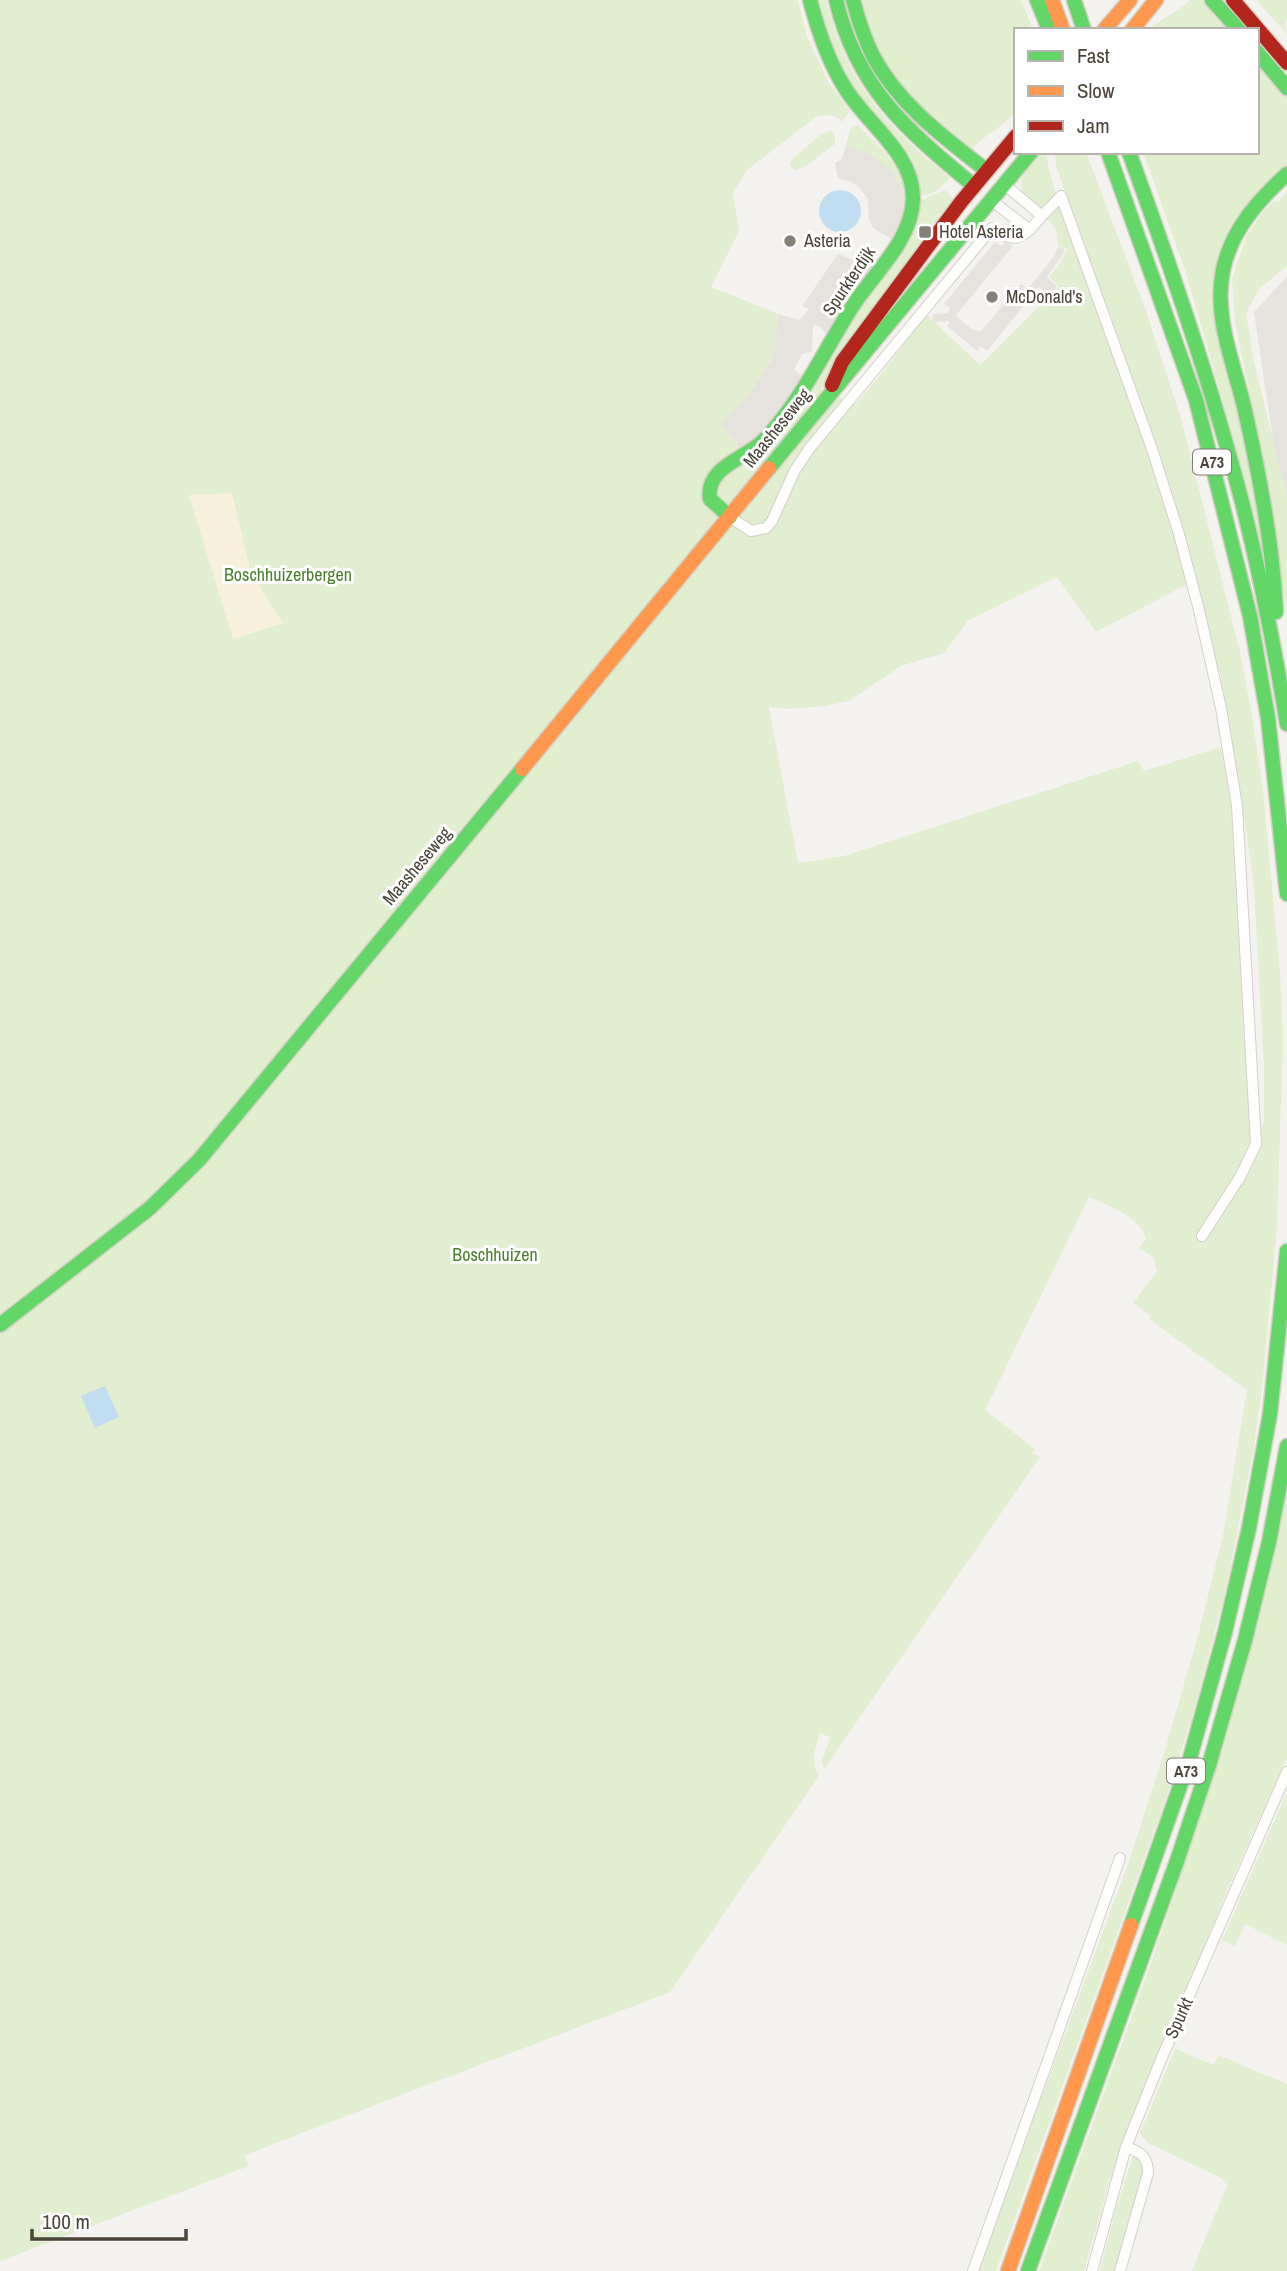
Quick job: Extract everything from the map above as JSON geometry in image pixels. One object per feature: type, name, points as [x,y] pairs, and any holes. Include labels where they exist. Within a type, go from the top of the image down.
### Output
[{"type":"main road","name":"Spurkterdijk","points":[[730,517],[710,499],[710,482],[716,474],[756,448],[778,426],[814,373],[854,304],[906,229],[914,200],[909,172],[898,153],[853,100],[828,57],[817,30],[810,0]]},
{"type":"main road","points":[[836,0],[845,34],[875,92],[908,130],[991,200]]},
{"type":"main road","points":[[853,0],[874,58],[896,93],[918,116],[1004,184]]},
{"type":"main road","points":[[1037,0],[1048,28]]},
{"type":"main road","points":[[1052,0],[1062,28]]},
{"type":"main road","points":[[1074,0],[1082,24]]},
{"type":"main road","points":[[1106,28],[1130,0]]},
{"type":"main road","points":[[1134,28],[1156,0]]},
{"type":"main road","points":[[1212,0],[1237,28]]},
{"type":"main road","points":[[1233,0],[1257,28]]},
{"type":"main road","points":[[1259,30],[1287,63]]},
{"type":"main road","points":[[1259,54],[1287,88]]},
{"type":"main road","name":"Maasheseweg","points":[[827,396],[842,362],[974,186],[1014,138]]},
{"type":"main road","name":"Maasheseweg","points":[[0,1325],[141,1216],[200,1160],[827,396],[1029,154]]},
{"type":"main road","name":"A73","points":[[1109,154],[1196,400],[1244,590],[1268,719],[1287,894]]},
{"type":"main road","name":"A73","points":[[1130,154],[1176,279],[1229,450],[1277,654],[1287,724]]},
{"type":"main road","name":"A73","points":[[1277,654],[1275,575],[1268,526],[1244,402],[1225,324],[1221,290],[1228,251],[1237,231],[1258,201],[1287,174]]},
{"type":"main road","name":"A73","points":[[1008,2271],[1190,1758],[1225,1632],[1249,1528],[1270,1414],[1287,1251]]},
{"type":"main road","name":"A73","points":[[1027,2271],[1177,1861],[1209,1765],[1269,1542],[1287,1446]]},
{"type":"street","points":[[1004,184],[1042,216]]},
{"type":"street","points":[[730,517],[751,531],[766,528],[772,521],[794,472],[809,449],[992,228],[1004,237],[1016,238],[1027,234],[1061,196],[1153,449],[1179,534],[1221,708],[1237,806],[1256,1144],[1240,1177],[1202,1236]]},
{"type":"street","points":[[991,200],[1030,230]]},
{"type":"street","name":"Spurkt","points":[[1092,2271],[1126,2147],[1160,2062],[1287,1772]]},
{"type":"street","points":[[973,2271],[1120,1858]]},
{"type":"street","points":[[1121,2271],[1148,2173],[1144,2155],[1126,2147]]},
{"type":"shaded area","points":[[846,146],[868,153],[892,171],[906,197],[905,218],[893,240],[873,228],[869,219],[868,200],[860,188],[852,182],[838,178],[835,163],[841,160]]},
{"type":"shaded area","points":[[1006,241],[1013,246],[957,314],[958,318],[972,329],[982,330],[1021,284],[1028,289],[1058,247],[1065,248],[1063,254],[1047,277],[1057,286],[1050,295],[1039,287],[987,351],[981,346],[977,351],[947,326],[950,321],[933,322],[933,314],[948,313],[950,308],[944,304],[995,242],[1001,246]]},
{"type":"shaded area","points":[[838,254],[855,260],[860,265],[870,254],[879,260],[828,336],[813,324],[812,352],[803,353],[794,369],[802,376],[774,423],[748,446],[740,448],[722,424],[749,395],[774,356],[778,314],[800,320],[809,309],[802,306]]},
{"type":"shaded area","points":[[1287,277],[1287,534],[1254,312]]},
{"type":"green space","name":"Boschhuizen","points":[[0,0],[798,0],[807,37],[829,83],[850,111],[842,122],[834,116],[816,117],[747,170],[733,193],[739,231],[711,287],[778,314],[774,355],[767,367],[811,385],[887,266],[919,201],[945,190],[953,198],[948,210],[929,229],[821,389],[856,404],[926,314],[980,365],[1059,286],[1049,277],[1061,262],[1067,248],[1058,246],[1056,229],[1046,217],[1057,206],[1073,215],[1056,165],[1055,154],[1087,154],[1146,311],[1182,422],[1240,652],[1252,716],[1263,790],[1280,972],[1283,1038],[1277,1227],[1263,1378],[1254,1447],[1227,1584],[1197,1700],[1171,1784],[996,2271],[977,2271],[1128,1864],[1199,1632],[1223,1535],[1247,1390],[1150,1320],[1151,1316],[1133,1303],[1157,1271],[1153,1257],[1139,1248],[1146,1238],[1130,1218],[1089,1197],[985,1410],[1035,1449],[1032,1453],[1040,1457],[824,1769],[822,1761],[830,1737],[820,1733],[814,1760],[819,1776],[670,1992],[245,2155],[249,2166],[0,2261]],"holes":[[[1057,577],[1096,632],[1195,580],[1219,669],[1242,798],[1230,800],[1221,747],[1144,771],[1138,761],[844,856],[798,863],[769,707],[791,709],[849,701],[901,666],[944,653],[968,621]],[[1242,803],[1254,887],[1264,1066],[1262,1129],[1257,1108]]]},
{"type":"green space","points":[[812,0],[826,0],[845,56],[872,100],[906,139],[950,178],[936,190],[919,195],[914,169],[834,63]]},
{"type":"green space","points":[[857,0],[1021,0],[1032,28],[1014,28],[1014,114],[972,148],[920,106],[881,59]]},
{"type":"green space","points":[[1190,0],[1205,0],[1236,28],[1152,28]]},
{"type":"green space","points":[[1256,0],[1287,0],[1287,34]]},
{"type":"green space","points":[[1259,51],[1287,79],[1287,171],[1221,258],[1274,597],[1232,433],[1186,273],[1144,154],[1259,154]]},
{"type":"green space","points":[[858,125],[895,166],[906,197],[892,171],[868,153],[846,146],[850,129]]},
{"type":"green space","points":[[831,130],[835,136],[835,144],[803,168],[795,170],[790,165],[791,160],[821,134]]},
{"type":"green space","points":[[1038,154],[1047,154],[1055,195],[1042,212],[1022,190],[1021,183]]},
{"type":"green space","points":[[1287,191],[1287,266],[1259,289],[1246,313],[1253,357],[1287,499],[1287,614],[1266,473],[1235,323],[1232,279],[1246,237],[1262,213],[1273,201],[1278,202]]},
{"type":"green space","points":[[1287,1485],[1287,1758],[1230,1884],[1133,2117],[1110,2179],[1084,2271],[1039,2271],[1150,1966],[1210,1789]]},
{"type":"green space","points":[[1287,1792],[1287,1945],[1245,1924],[1235,1946],[1222,1940]]},
{"type":"green space","points":[[1175,2049],[1214,2065],[1218,2055],[1287,2084],[1287,2271],[1192,2271],[1227,2185],[1221,2178],[1148,2143],[1140,2133]]},
{"type":"green space","points":[[1134,2153],[1141,2157],[1144,2171],[1117,2271],[1100,2271],[1115,2212]]},
{"type":"sand","points":[[232,493],[250,568],[283,623],[233,639],[189,495]]},
{"type":"water","points":[[840,190],[855,196],[861,211],[855,226],[840,232],[825,226],[819,211],[825,196]]},
{"type":"water","points":[[105,1386],[119,1417],[95,1428],[81,1396]]},
{"type":"traffic: fast","points":[[730,517],[710,499],[710,488],[714,479],[720,471],[763,441],[777,426],[812,375],[854,304],[891,255],[911,214],[913,199],[906,168],[888,140],[854,101],[839,78],[824,45],[810,0]]},
{"type":"traffic: fast","points":[[836,0],[845,31],[871,83],[906,126],[974,186]]},
{"type":"traffic: fast","points":[[853,0],[873,56],[896,90],[924,119],[987,171]]},
{"type":"traffic: fast","points":[[1037,0],[1048,28]]},
{"type":"traffic: fast","points":[[1074,0],[1083,28]]},
{"type":"traffic: fast","points":[[1212,0],[1237,28]]},
{"type":"traffic: fast","points":[[1259,54],[1287,88]]},
{"type":"traffic: fast","points":[[769,468],[1029,154]]},
{"type":"traffic: fast","points":[[1109,154],[1196,400],[1250,616],[1268,718],[1287,894]]},
{"type":"traffic: fast","points":[[1130,154],[1190,328],[1231,461],[1262,587],[1287,724]]},
{"type":"traffic: fast","points":[[1276,612],[1265,511],[1245,411],[1226,342],[1221,288],[1227,256],[1239,229],[1266,194],[1287,174]]},
{"type":"traffic: fast","points":[[0,1325],[150,1208],[199,1160],[522,769]]},
{"type":"traffic: fast","points":[[1131,1925],[1190,1758],[1225,1632],[1249,1528],[1270,1414],[1287,1251]]},
{"type":"traffic: fast","points":[[1028,2271],[1177,1861],[1209,1765],[1245,1640],[1269,1542],[1287,1446]]},
{"type":"traffic: slow","points":[[1052,0],[1062,28]]},
{"type":"traffic: slow","points":[[1106,28],[1130,0]]},
{"type":"traffic: slow","points":[[1134,28],[1156,0]]},
{"type":"traffic: slow","points":[[522,769],[769,468]]},
{"type":"traffic: slow","points":[[1008,2271],[1131,1925]]},
{"type":"traffic: jam","points":[[1233,0],[1257,28]]},
{"type":"traffic: jam","points":[[1259,30],[1287,63]]},
{"type":"traffic: jam","points":[[832,385],[842,362],[961,202],[1014,138]]},
{"type":"place","name":"Hotel Asteria","points":[[925,232]]},
{"type":"place","name":"Asteria","points":[[790,241]]},
{"type":"place","name":"McDonald's","points":[[992,297]]},
{"type":"park label","name":"Boschhuizerbergen","points":[[288,575]]}]
